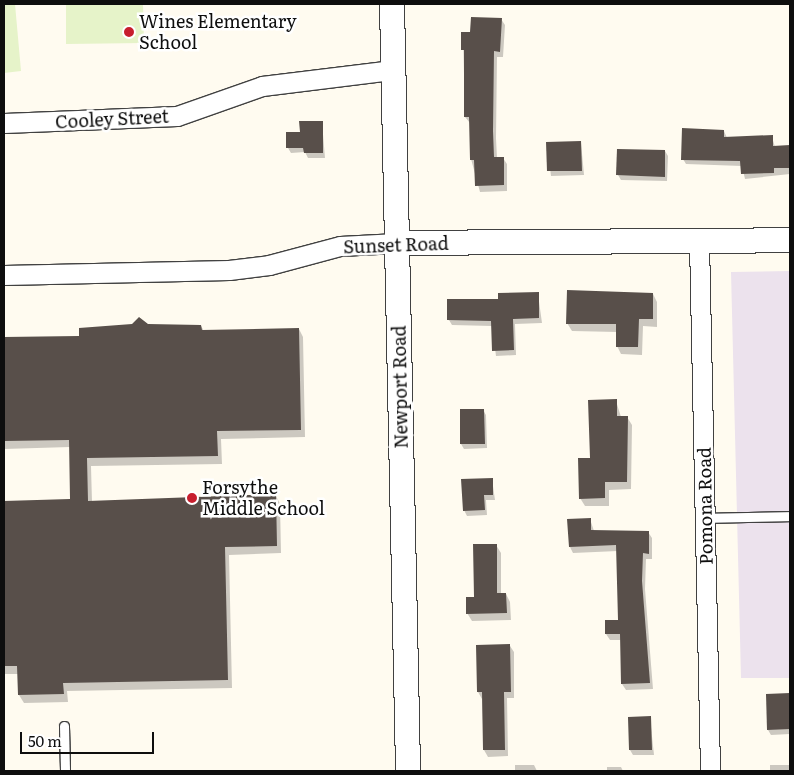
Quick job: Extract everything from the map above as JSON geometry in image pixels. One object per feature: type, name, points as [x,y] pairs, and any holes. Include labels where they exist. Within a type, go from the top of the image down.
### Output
[{"type":"street","name":"Newport Road","points":[[392,4],[408,771]]},
{"type":"street","name":"Cooley Street","points":[[4,123],[177,116],[224,96],[262,86],[393,70]]},
{"type":"street","name":"Sunset Road","points":[[4,275],[229,270],[269,265],[340,246],[397,243],[790,240]]},
{"type":"street","name":"Pomona Road","points":[[699,241],[710,771]]},
{"type":"lane","points":[[705,518],[790,516]]},
{"type":"lane","points":[[64,726],[65,771]]},
{"type":"shaded area","points":[[790,271],[790,678],[741,678],[731,272]]},
{"type":"green space","points":[[4,4],[15,4],[21,71],[4,73]]},
{"type":"green space","points":[[66,4],[143,4],[144,43],[66,44]]},
{"type":"building","points":[[471,17],[502,18],[500,52],[494,51],[493,131],[494,157],[504,157],[504,185],[475,186],[474,160],[470,160],[469,117],[464,117],[464,50],[461,50],[461,32],[470,32]]},
{"type":"building","points":[[299,121],[323,121],[323,153],[304,153],[303,148],[286,148],[286,132],[300,132]]},
{"type":"building","points":[[682,128],[724,130],[724,137],[773,135],[773,146],[790,145],[790,168],[774,168],[774,173],[741,174],[740,161],[681,160]]},
{"type":"building","points":[[581,141],[582,171],[547,171],[546,142]]},
{"type":"building","points":[[617,149],[665,150],[665,177],[616,175]]},
{"type":"building","points":[[567,290],[653,293],[653,319],[639,319],[638,347],[616,347],[616,324],[566,324]]},
{"type":"building","points":[[539,292],[539,318],[513,319],[514,350],[492,351],[491,321],[447,320],[447,299],[498,299],[498,293]]},
{"type":"building","points":[[139,317],[148,324],[201,325],[202,330],[299,328],[301,430],[217,431],[218,456],[87,458],[88,501],[276,494],[277,546],[225,547],[228,680],[63,683],[64,694],[18,695],[17,666],[4,666],[4,501],[70,499],[69,440],[4,441],[4,337],[79,336],[79,328],[132,324]]},
{"type":"building","points":[[617,399],[617,416],[628,416],[627,482],[605,482],[605,498],[579,499],[578,458],[590,458],[588,400]]},
{"type":"building","points":[[460,409],[484,409],[485,444],[460,444]]},
{"type":"building","points":[[493,478],[493,495],[484,495],[485,510],[463,511],[461,479]]},
{"type":"building","points":[[591,518],[591,530],[649,531],[649,554],[643,553],[642,581],[650,683],[621,684],[620,634],[605,634],[605,620],[618,620],[616,545],[569,547],[567,519]]},
{"type":"building","points":[[473,544],[497,544],[497,593],[506,593],[507,613],[466,614],[466,597],[474,597]]},
{"type":"building","points":[[510,644],[511,692],[504,692],[505,750],[483,750],[482,692],[477,692],[476,645]]},
{"type":"building","points":[[790,693],[790,729],[767,730],[766,694]]},
{"type":"building","points":[[651,716],[652,750],[629,750],[628,717]]},
{"type":"place","name":"Wines Elementary School","points":[[129,32]]},
{"type":"place","name":"Forsythe Middle School","points":[[192,498]]}]
